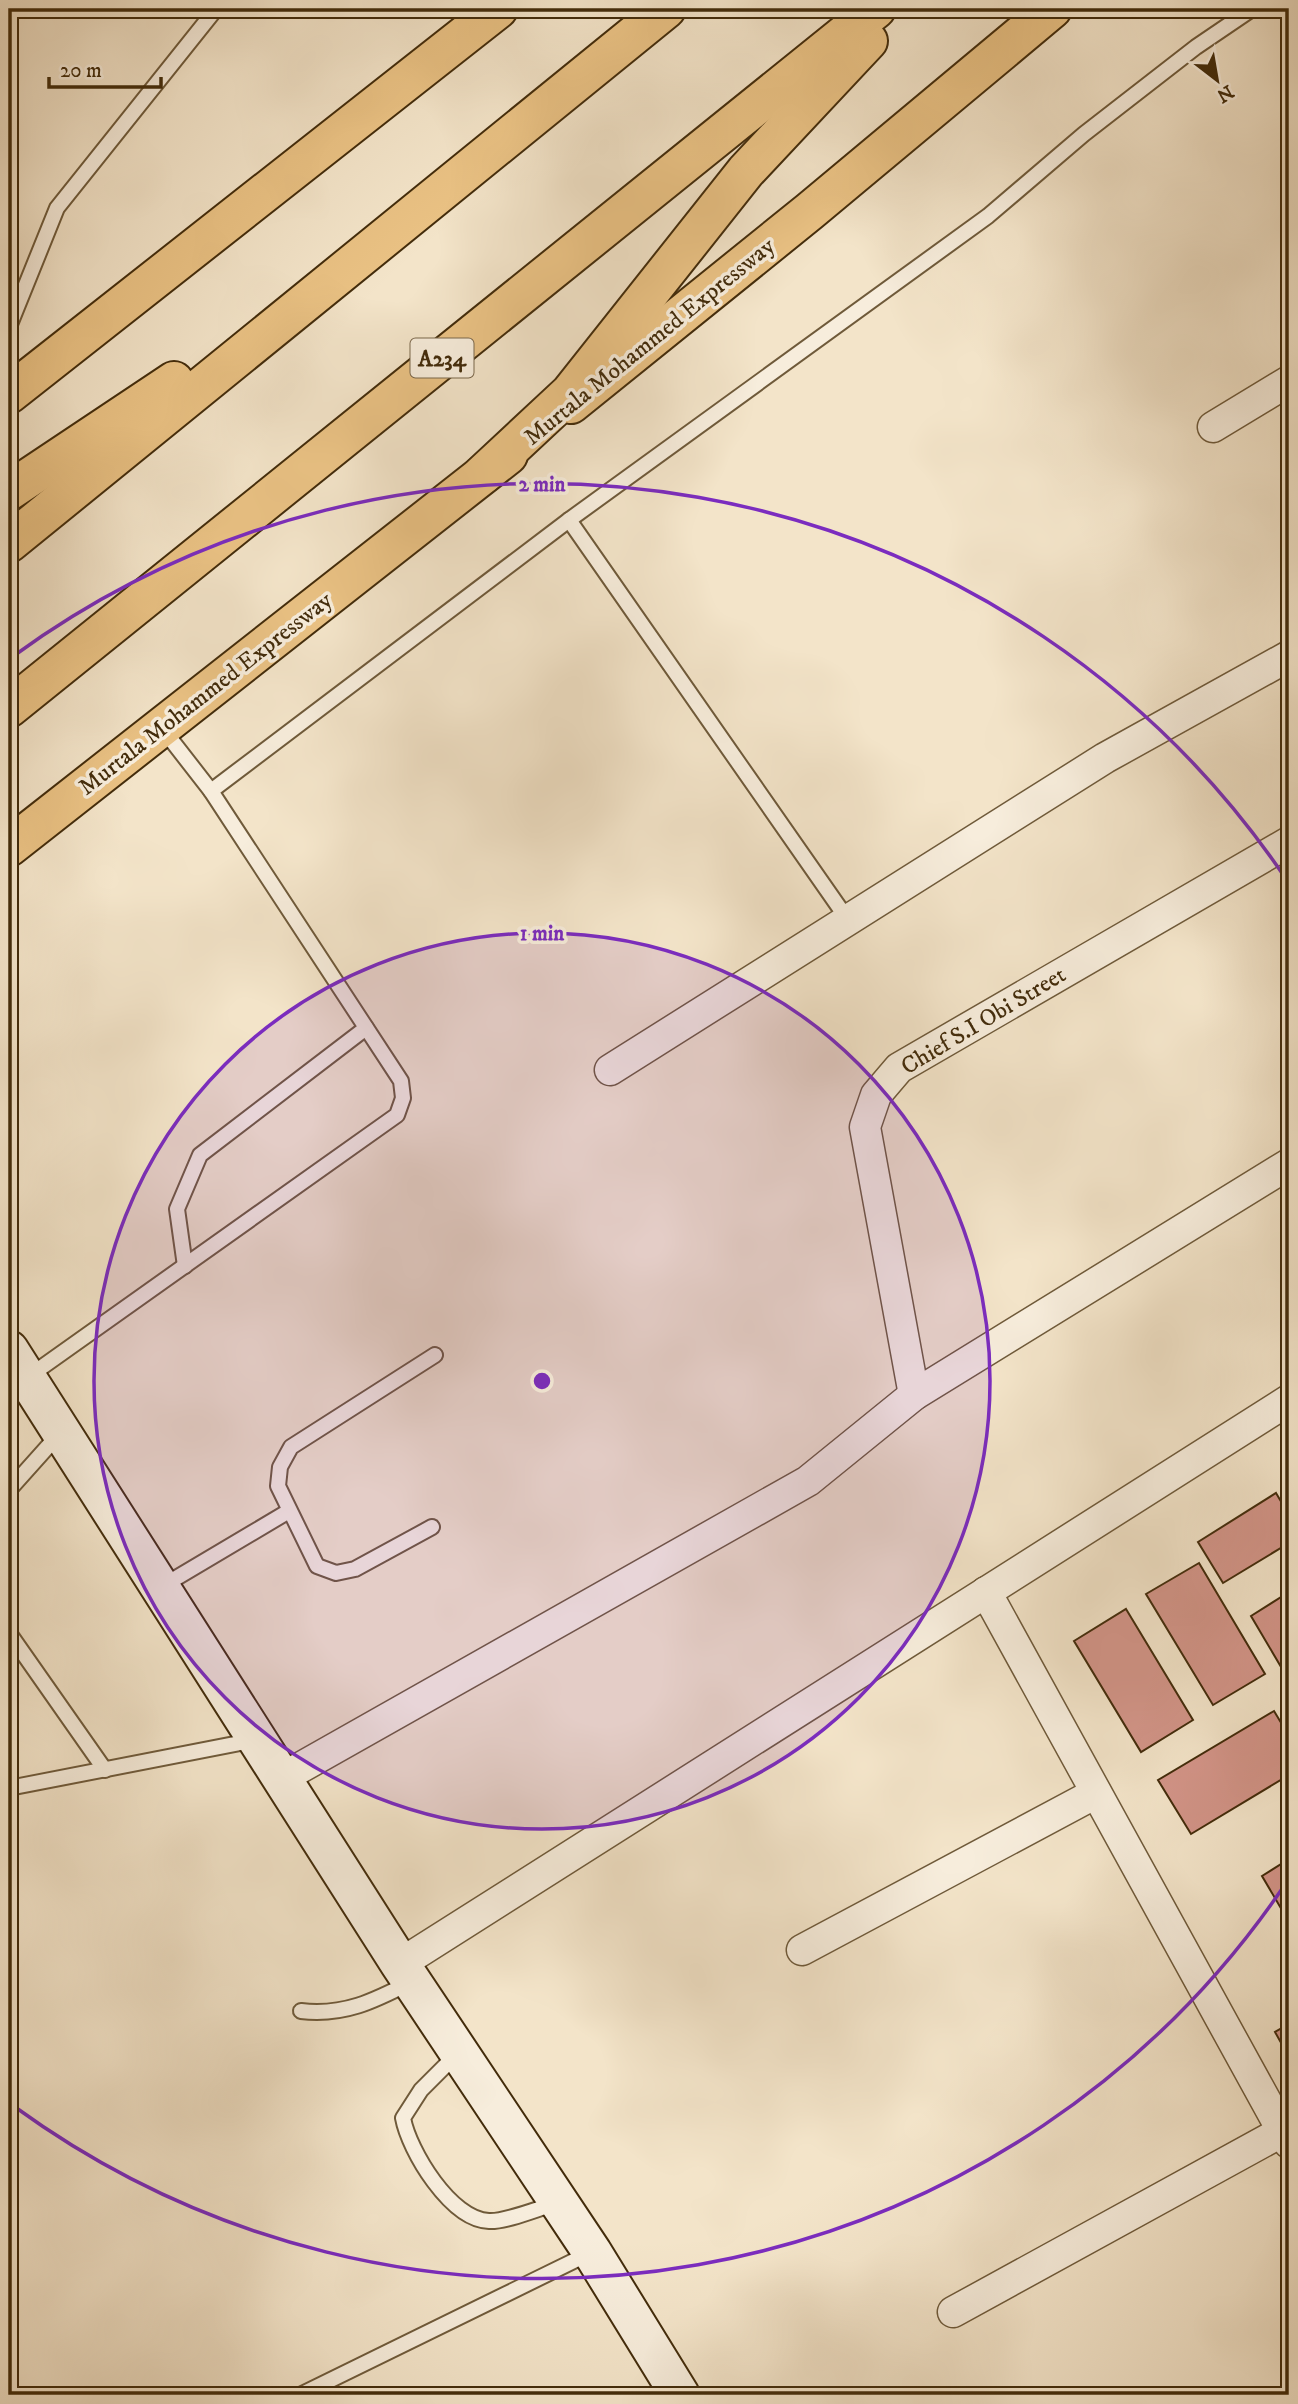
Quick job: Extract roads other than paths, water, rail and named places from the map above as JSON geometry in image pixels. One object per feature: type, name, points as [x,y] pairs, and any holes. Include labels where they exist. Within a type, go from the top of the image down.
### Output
[{"type":"highway","points":[[9,394],[498,9]]},
{"type":"highway","points":[[9,543],[666,9]]},
{"type":"highway","name":"A234","points":[[9,708],[876,9]]},
{"type":"highway","points":[[482,475],[570,393],[746,171],[899,9]]},
{"type":"highway","name":"Murtala Mohammed Expressway","points":[[9,847],[482,475],[810,211],[1052,9]]},
{"type":"highway","points":[[9,491],[179,378],[423,208]]},
{"type":"main road","points":[[18,1364],[406,1972],[592,2252],[680,2395]]},
{"type":"street","points":[[1213,427],[1289,381]]},
{"type":"street","points":[[610,1070],[1105,758],[1289,656]]},
{"type":"street","name":"Chief S.I Obi Street","points":[[914,1395],[865,1127],[876,1095],[899,1068],[1289,842]]},
{"type":"street","points":[[282,1778],[808,1481],[914,1395],[1289,1164]]},
{"type":"street","points":[[406,1972],[986,1592],[1289,1400]]},
{"type":"street","points":[[953,2312],[1286,2137],[986,1592]]},
{"type":"street","points":[[802,1950],[1096,1793]]},
{"type":"lane","points":[[9,327],[57,208],[216,9]]},
{"type":"lane","points":[[211,791],[569,520],[988,216],[1094,126],[1252,9]]},
{"type":"lane","points":[[569,520],[848,920]]},
{"type":"lane","points":[[18,1364],[185,1266],[397,1115],[403,1098],[401,1081],[211,791],[162,727]]},
{"type":"lane","points":[[185,1266],[177,1209],[200,1155],[366,1028]]},
{"type":"lane","points":[[432,1527],[355,1569],[336,1573],[317,1566],[278,1486],[280,1467],[291,1447],[435,1355]]},
{"type":"lane","points":[[9,1490],[61,1432]]},
{"type":"lane","points":[[160,1587],[289,1511]]},
{"type":"lane","points":[[9,1633],[105,1770]]},
{"type":"lane","points":[[9,1788],[258,1740]]},
{"type":"lane","points":[[301,2011],[324,2013],[350,2010],[406,1972]]},
{"type":"lane","points":[[459,2052],[421,2090],[403,2118],[406,2137],[440,2188],[463,2214],[489,2221],[558,2202]]},
{"type":"lane","points":[[300,2395],[592,2252]]}]
